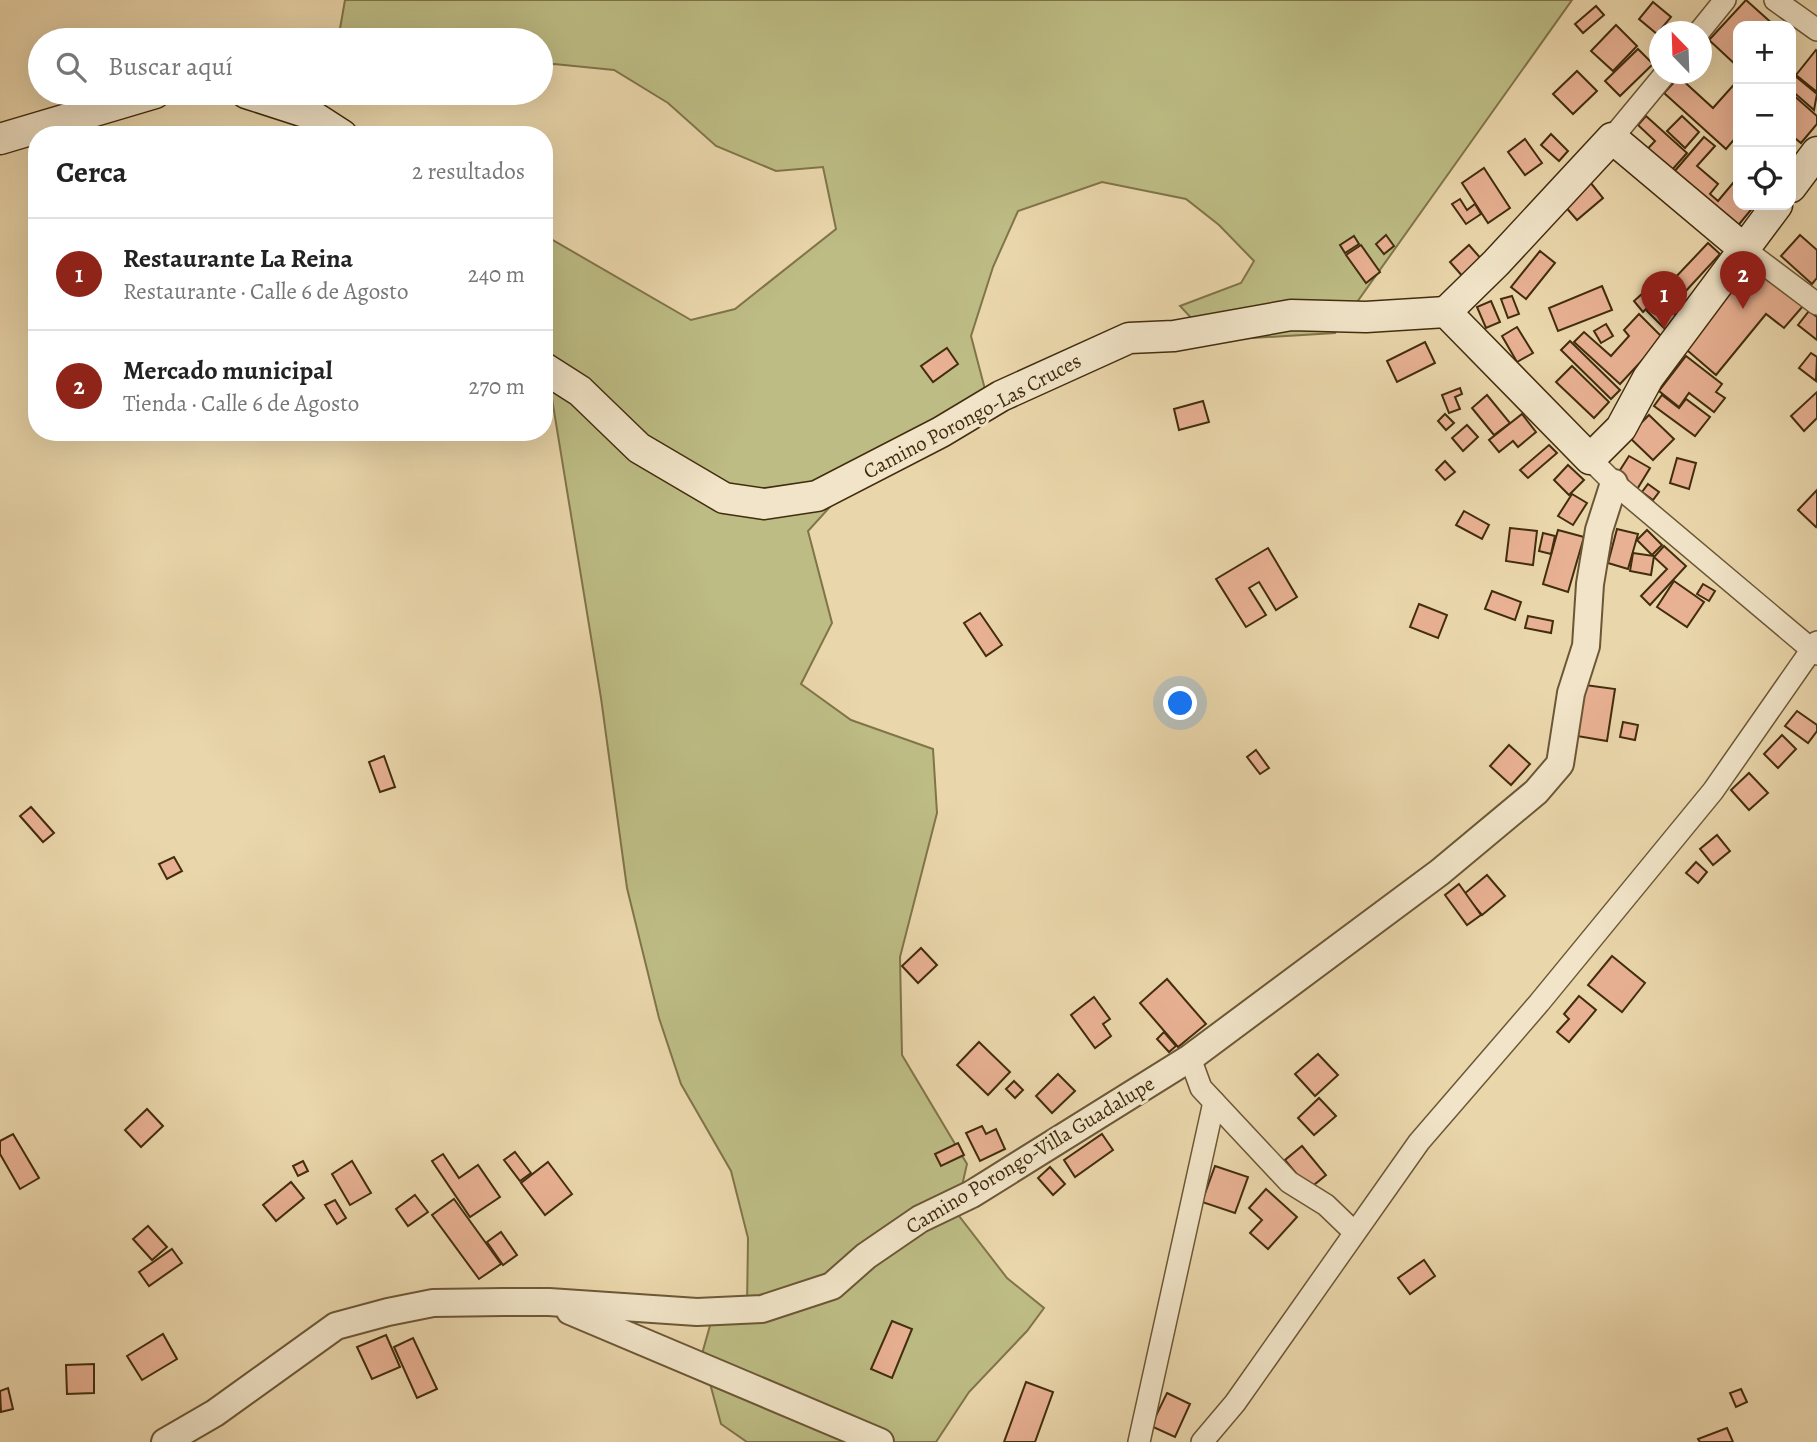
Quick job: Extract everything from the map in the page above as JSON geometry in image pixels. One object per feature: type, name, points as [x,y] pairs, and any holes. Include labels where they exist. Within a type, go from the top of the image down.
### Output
[{"type":"main road","points":[[44,126],[115,105]]},
{"type":"main road","points":[[283,105],[308,113],[328,126]]},
{"type":"main road","points":[[0,139],[28,131]]},
{"type":"main road","points":[[1744,249],[1612,138],[1496,263],[1446,312],[1590,459],[1621,428],[1648,378],[1773,210]]},
{"type":"main road","points":[[1796,180],[1817,152]]},
{"type":"main road","name":"Camino Porongo-Las Cruces","points":[[553,374],[580,391],[639,449],[724,498],[764,503],[817,496],[941,432],[1001,396],[1129,338],[1174,335],[1291,315],[1366,317],[1446,312]]},
{"type":"street","points":[[1708,21],[1725,0]]},
{"type":"street","points":[[1774,0],[1817,30]]},
{"type":"street","points":[[1612,138],[1657,84]]},
{"type":"street","points":[[1744,249],[1817,304]]},
{"type":"street","points":[[1202,1442],[1235,1403],[1353,1231],[1419,1142],[1539,1003],[1713,791],[1815,648],[1614,483],[1590,459]]},
{"type":"street","name":"Camino Porongo-Villa Guadalupe","points":[[165,1442],[215,1413],[336,1326],[433,1303],[549,1302],[651,1310],[762,1309],[832,1286],[866,1256],[920,1219],[972,1194],[1190,1058],[1440,872],[1536,792],[1560,764],[1571,693],[1586,646],[1590,584],[1599,530],[1614,483]]},
{"type":"street","points":[[1190,1058],[1201,1088],[1289,1182],[1326,1205],[1353,1231]]},
{"type":"street","points":[[1139,1442],[1214,1102]]},
{"type":"street","points":[[549,1302],[880,1442]]},
{"type":"shaded area","points":[[345,0],[1572,0],[1335,333],[1220,340],[1194,321],[1180,306],[1241,283],[1254,261],[1219,225],[1186,199],[1102,182],[1018,211],[993,267],[971,336],[987,397],[880,452],[808,531],[832,623],[801,684],[851,720],[933,749],[937,813],[900,957],[902,1055],[967,1164],[956,1212],[1007,1278],[1044,1308],[1027,1331],[969,1392],[936,1442],[747,1442],[721,1424],[702,1354],[711,1322],[747,1307],[748,1238],[731,1171],[681,1084],[659,1018],[627,888],[601,698],[553,405],[553,240],[691,320],[735,309],[836,229],[823,167],[776,171],[716,146],[668,103],[614,70],[553,64],[553,28],[340,28]]},
{"type":"building","points":[[1746,0],[1769,21],[1733,21],[1733,62],[1712,43],[1712,37]]},
{"type":"building","points":[[1653,2],[1671,17],[1668,21],[1649,21],[1649,27],[1639,19]]},
{"type":"building","points":[[1596,6],[1604,15],[1583,33],[1575,24]]},
{"type":"building","points":[[1616,25],[1637,46],[1613,71],[1591,51]]},
{"type":"building","points":[[1638,49],[1649,60],[1649,68],[1620,96],[1605,81]]},
{"type":"building","points":[[1816,50],[1817,92],[1796,75]]},
{"type":"building","points":[[1577,71],[1597,91],[1573,114],[1553,94]]},
{"type":"building","points":[[1796,77],[1817,94],[1814,110],[1796,94]]},
{"type":"building","points":[[1672,84],[1687,84],[1713,108],[1733,86],[1733,141],[1726,149],[1664,93]]},
{"type":"building","points":[[1796,97],[1817,116],[1817,124],[1801,143],[1796,139]]},
{"type":"building","points":[[1646,116],[1687,153],[1664,179],[1640,157],[1655,141],[1638,125]]},
{"type":"building","points":[[1682,116],[1699,132],[1685,148],[1667,131]]},
{"type":"building","points":[[1551,134],[1568,151],[1559,161],[1541,145]]},
{"type":"building","points":[[1704,137],[1715,146],[1697,166],[1718,184],[1710,194],[1718,201],[1733,183],[1733,210],[1751,210],[1731,234],[1667,180]]},
{"type":"building","points":[[1525,139],[1542,163],[1525,175],[1508,152]]},
{"type":"building","points":[[1484,168],[1510,208],[1488,223],[1462,183]]},
{"type":"building","points":[[1590,182],[1603,198],[1577,220],[1563,204]]},
{"type":"building","points":[[1460,199],[1467,210],[1475,204],[1481,214],[1466,224],[1452,204]]},
{"type":"building","points":[[1386,235],[1394,246],[1384,254],[1376,244]]},
{"type":"building","points":[[1800,235],[1817,250],[1817,278],[1812,284],[1781,256]]},
{"type":"building","points":[[1354,236],[1359,244],[1345,253],[1340,245]]},
{"type":"building","points":[[1708,243],[1720,254],[1684,293],[1672,281]]},
{"type":"building","points":[[1361,245],[1380,272],[1366,283],[1346,255]]},
{"type":"building","points":[[1469,245],[1483,261],[1464,278],[1450,262]]},
{"type":"building","points":[[1540,251],[1555,263],[1526,299],[1511,287]]},
{"type":"building","points":[[1750,262],[1803,306],[1784,328],[1766,314],[1716,375],[1681,345]]},
{"type":"building","points":[[1602,286],[1612,310],[1558,331],[1549,308]]},
{"type":"building","points":[[1643,293],[1652,303],[1643,312],[1634,301]]},
{"type":"building","points":[[1512,296],[1519,314],[1508,318],[1501,299]]},
{"type":"building","points":[[1659,299],[1678,317],[1666,330],[1647,311]]},
{"type":"building","points":[[1491,301],[1500,322],[1486,328],[1477,307]]},
{"type":"building","points":[[1809,311],[1817,317],[1817,340],[1798,325]]},
{"type":"building","points":[[1639,314],[1663,338],[1620,384],[1574,342],[1584,332],[1611,356],[1629,336],[1624,330]]},
{"type":"building","points":[[1606,324],[1613,336],[1601,343],[1594,331]]},
{"type":"building","points":[[1517,327],[1533,353],[1517,362],[1502,336]]},
{"type":"building","points":[[1570,341],[1620,390],[1611,399],[1561,350]]},
{"type":"building","points":[[1425,342],[1435,363],[1397,382],[1387,361]]},
{"type":"building","points":[[947,348],[958,364],[933,382],[921,366]]},
{"type":"building","points":[[1811,353],[1817,357],[1816,381],[1799,368]]},
{"type":"building","points":[[1686,356],[1722,384],[1716,392],[1725,398],[1714,412],[1689,393],[1679,407],[1659,391]]},
{"type":"building","points":[[1572,366],[1609,402],[1594,418],[1556,382]]},
{"type":"building","points":[[1460,388],[1462,394],[1455,397],[1460,409],[1449,413],[1442,395]]},
{"type":"building","points":[[1817,392],[1817,418],[1804,431],[1791,416]]},
{"type":"building","points":[[1487,395],[1510,423],[1494,435],[1472,408]]},
{"type":"building","points":[[1662,395],[1679,408],[1686,399],[1710,417],[1695,436],[1654,406]]},
{"type":"building","points":[[1203,401],[1209,422],[1179,430],[1174,409]]},
{"type":"building","points":[[1445,414],[1454,423],[1446,430],[1438,421]]},
{"type":"building","points":[[1522,414],[1536,432],[1518,447],[1513,441],[1499,452],[1489,440]]},
{"type":"building","points":[[1649,415],[1674,439],[1653,460],[1628,436]]},
{"type":"building","points":[[1467,425],[1478,437],[1463,451],[1452,438]]},
{"type":"building","points":[[1549,445],[1557,453],[1528,478],[1520,470]]},
{"type":"building","points":[[1629,456],[1650,468],[1636,491],[1615,478]]},
{"type":"building","points":[[1677,458],[1696,463],[1689,489],[1670,483]]},
{"type":"building","points":[[1445,461],[1455,472],[1445,480],[1436,470]]},
{"type":"building","points":[[1568,465],[1584,480],[1569,495],[1554,480]]},
{"type":"building","points":[[1648,484],[1659,492],[1653,500],[1642,492]]},
{"type":"building","points":[[1817,490],[1817,525],[1816,527],[1798,510]]},
{"type":"building","points":[[1572,494],[1587,503],[1573,525],[1558,516]]},
{"type":"building","points":[[1464,511],[1489,525],[1482,539],[1456,525]]},
{"type":"building","points":[[1510,528],[1537,531],[1533,565],[1506,561]]},
{"type":"building","points":[[1617,529],[1638,534],[1628,569],[1608,563]]},
{"type":"building","points":[[1558,530],[1584,537],[1568,592],[1543,584]]},
{"type":"building","points":[[1647,530],[1662,545],[1652,555],[1637,540]]},
{"type":"building","points":[[1543,533],[1555,536],[1551,554],[1539,551]]},
{"type":"building","points":[[1664,546],[1686,566],[1650,605],[1641,596],[1667,569],[1654,557]]},
{"type":"building","points":[[1268,548],[1297,597],[1276,610],[1259,582],[1249,588],[1266,615],[1246,627],[1216,579]]},
{"type":"building","points":[[1633,553],[1654,556],[1651,575],[1630,571]]},
{"type":"building","points":[[1674,581],[1704,602],[1687,627],[1657,607]]},
{"type":"building","points":[[1703,584],[1715,591],[1709,601],[1697,594]]},
{"type":"building","points":[[1492,591],[1521,602],[1515,620],[1485,609]]},
{"type":"building","points":[[1419,604],[1447,615],[1438,638],[1410,627]]},
{"type":"building","points":[[980,613],[1002,645],[986,656],[964,623]]},
{"type":"building","points":[[1528,616],[1553,621],[1551,633],[1525,628]]},
{"type":"building","points":[[1585,685],[1615,689],[1607,741],[1577,736]]},
{"type":"building","points":[[1797,711],[1817,725],[1817,731],[1808,743],[1785,726]]},
{"type":"building","points":[[1623,722],[1638,725],[1635,740],[1620,737]]},
{"type":"building","points":[[1782,735],[1796,749],[1778,768],[1764,754]]},
{"type":"building","points":[[1509,745],[1530,764],[1511,785],[1490,766]]},
{"type":"building","points":[[1256,750],[1269,768],[1260,774],[1247,757]]},
{"type":"building","points":[[384,756],[395,787],[380,792],[369,762]]},
{"type":"building","points":[[1749,773],[1768,793],[1749,810],[1731,790]]},
{"type":"building","points":[[31,807],[54,833],[43,842],[20,816]]},
{"type":"building","points":[[1717,835],[1730,851],[1713,865],[1700,849]]},
{"type":"building","points":[[174,857],[182,871],[167,879],[159,864]]},
{"type":"building","points":[[1696,862],[1707,872],[1698,883],[1686,873]]},
{"type":"building","points":[[1487,875],[1505,896],[1482,915],[1464,894]]},
{"type":"building","points":[[1459,884],[1481,915],[1467,925],[1445,895]]},
{"type":"building","points":[[921,948],[937,965],[918,983],[902,966]]},
{"type":"building","points":[[1612,956],[1645,983],[1622,1012],[1588,985]]},
{"type":"building","points":[[1167,979],[1206,1024],[1178,1047],[1140,1003]]},
{"type":"building","points":[[1579,996],[1596,1010],[1569,1042],[1557,1032],[1569,1019],[1564,1014]]},
{"type":"building","points":[[1094,997],[1110,1019],[1103,1024],[1111,1036],[1095,1048],[1071,1015]]},
{"type":"building","points":[[1164,1032],[1176,1046],[1169,1052],[1157,1039]]},
{"type":"building","points":[[979,1042],[1010,1072],[988,1095],[957,1065]]},
{"type":"building","points":[[1318,1054],[1338,1075],[1315,1096],[1295,1074]]},
{"type":"building","points":[[1058,1074],[1075,1091],[1052,1113],[1036,1096]]},
{"type":"building","points":[[1014,1081],[1023,1090],[1015,1098],[1006,1089]]},
{"type":"building","points":[[1319,1098],[1336,1116],[1314,1135],[1298,1118]]},
{"type":"building","points":[[147,1109],[163,1126],[141,1147],[125,1130]]},
{"type":"building","points":[[982,1126],[986,1134],[996,1129],[1005,1149],[980,1161],[966,1133]]},
{"type":"building","points":[[13,1134],[39,1178],[20,1189],[0,1154],[0,1141]]},
{"type":"building","points":[[1102,1134],[1113,1150],[1075,1177],[1064,1160]]},
{"type":"building","points":[[958,1143],[964,1155],[941,1166],[935,1154]]},
{"type":"building","points":[[1302,1146],[1326,1175],[1309,1189],[1285,1160]]},
{"type":"building","points":[[515,1152],[531,1173],[520,1181],[504,1160]]},
{"type":"building","points":[[443,1154],[459,1178],[478,1165],[500,1197],[470,1217],[432,1161]]},
{"type":"building","points":[[303,1161],[308,1171],[298,1176],[293,1166]]},
{"type":"building","points":[[352,1161],[371,1193],[350,1205],[332,1174]]},
{"type":"building","points":[[548,1162],[572,1194],[545,1215],[521,1183]]},
{"type":"building","points":[[1215,1166],[1248,1177],[1235,1213],[1202,1202]]},
{"type":"building","points":[[1050,1167],[1065,1184],[1053,1195],[1038,1178]]},
{"type":"building","points":[[291,1182],[304,1198],[276,1221],[263,1205]]},
{"type":"building","points":[[1266,1189],[1297,1217],[1268,1249],[1250,1233],[1262,1220],[1249,1208]]},
{"type":"building","points":[[415,1195],[428,1212],[408,1226],[396,1209]]},
{"type":"building","points":[[454,1199],[501,1264],[479,1279],[432,1215]]},
{"type":"building","points":[[335,1200],[346,1218],[337,1224],[325,1205]]},
{"type":"building","points":[[148,1226],[167,1247],[152,1260],[133,1239]]},
{"type":"building","points":[[501,1232],[517,1255],[503,1265],[487,1242]]},
{"type":"building","points":[[172,1249],[182,1263],[149,1286],[139,1272]]},
{"type":"building","points":[[1424,1260],[1435,1276],[1410,1294],[1398,1278]]},
{"type":"building","points":[[892,1321],[912,1329],[892,1378],[871,1369]]},
{"type":"building","points":[[163,1334],[177,1359],[142,1380],[127,1356]]},
{"type":"building","points":[[386,1335],[400,1367],[372,1379],[357,1347]]},
{"type":"building","points":[[413,1338],[437,1389],[417,1398],[394,1347]]},
{"type":"building","points":[[94,1364],[94,1393],[67,1394],[66,1365]]},
{"type":"building","points":[[1026,1382],[1053,1392],[1035,1442],[1004,1442]]},
{"type":"building","points":[[8,1388],[13,1409],[1,1412],[0,1391]]},
{"type":"building","points":[[1741,1389],[1747,1402],[1736,1407],[1730,1393]]},
{"type":"building","points":[[1167,1393],[1190,1404],[1175,1437],[1151,1426]]},
{"type":"building","points":[[1727,1428],[1733,1442],[1700,1442],[1698,1439]]},
{"type":"place","name":"Mercado municipal","points":[[1743,309]]},
{"type":"place","name":"Restaurante La Reina","points":[[1664,329]]}]
